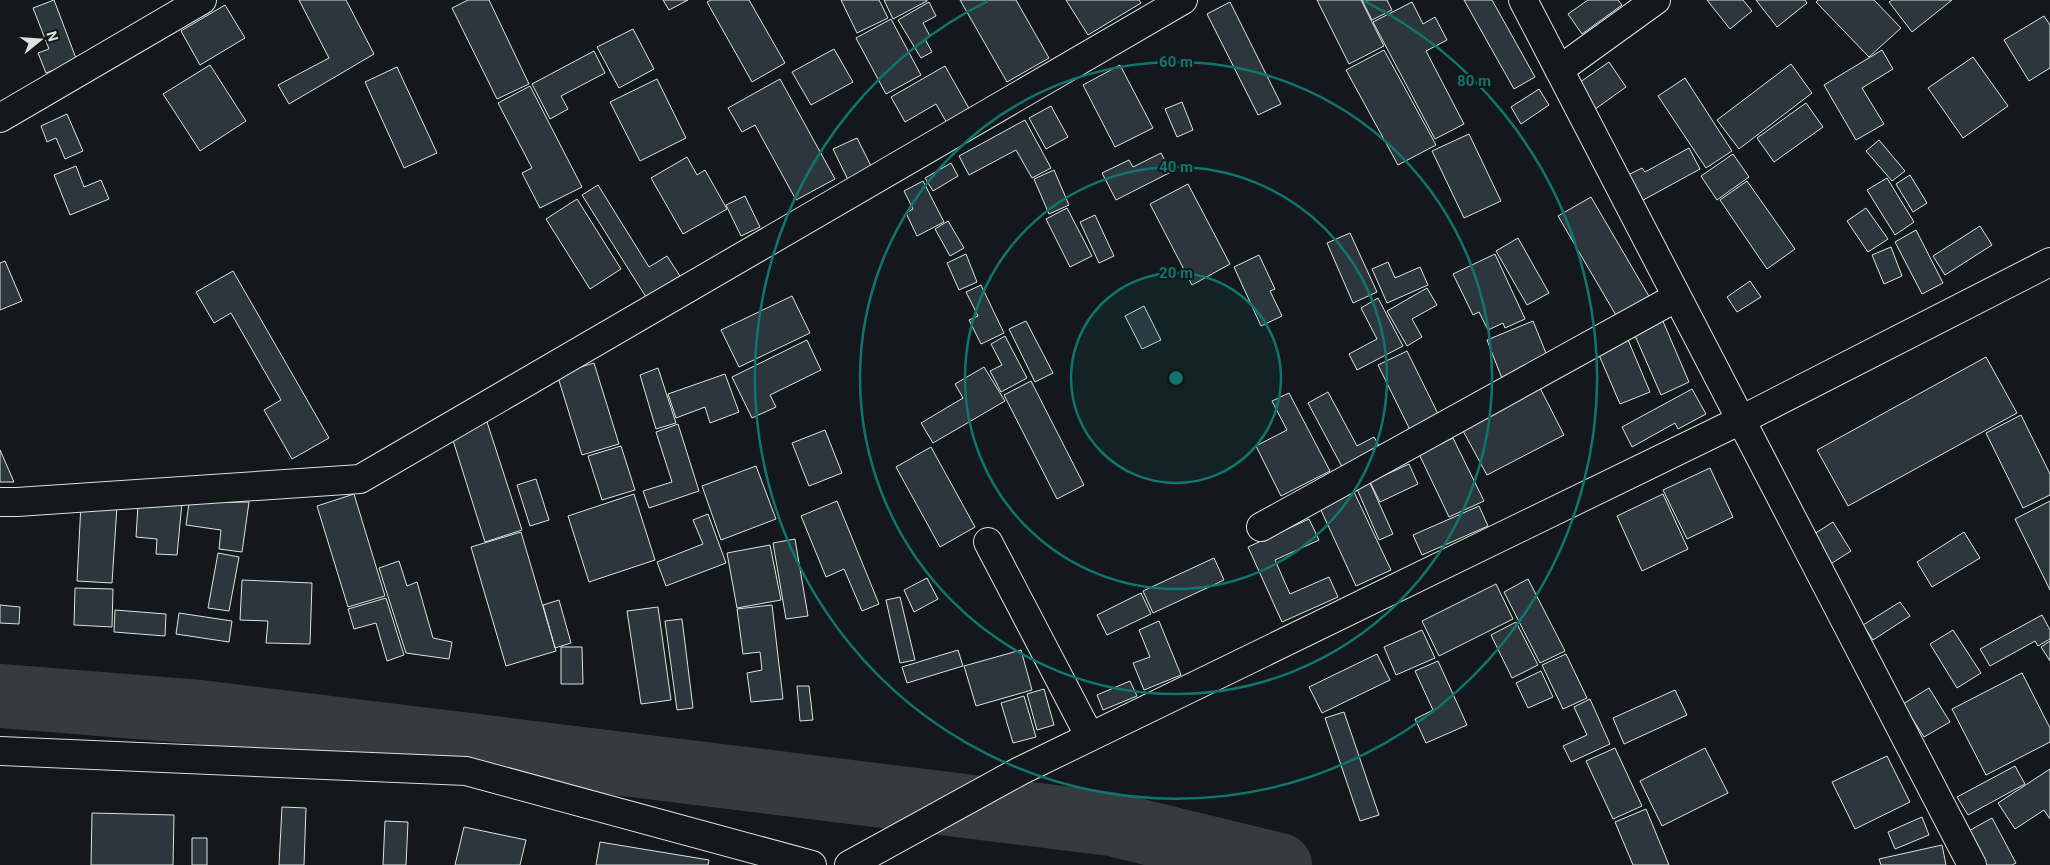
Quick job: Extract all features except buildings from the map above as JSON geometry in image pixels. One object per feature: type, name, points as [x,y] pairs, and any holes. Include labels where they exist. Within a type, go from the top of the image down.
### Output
[{"type":"street","points":[[0,118],[202,0]]},
{"type":"street","points":[[0,502],[360,479],[1182,0]]},
{"type":"street","points":[[1523,0],[1972,865]]},
{"type":"street","points":[[1559,70],[1656,0]]},
{"type":"street","points":[[849,865],[1020,771],[1741,420],[2050,262]]},
{"type":"street","points":[[1261,527],[1677,297]]},
{"type":"street","points":[[988,542],[1090,737]]},
{"type":"street","points":[[0,751],[466,771],[812,865]]},
{"type":"waterway","points":[[0,696],[200,712],[1111,824],[1280,865]]}]
